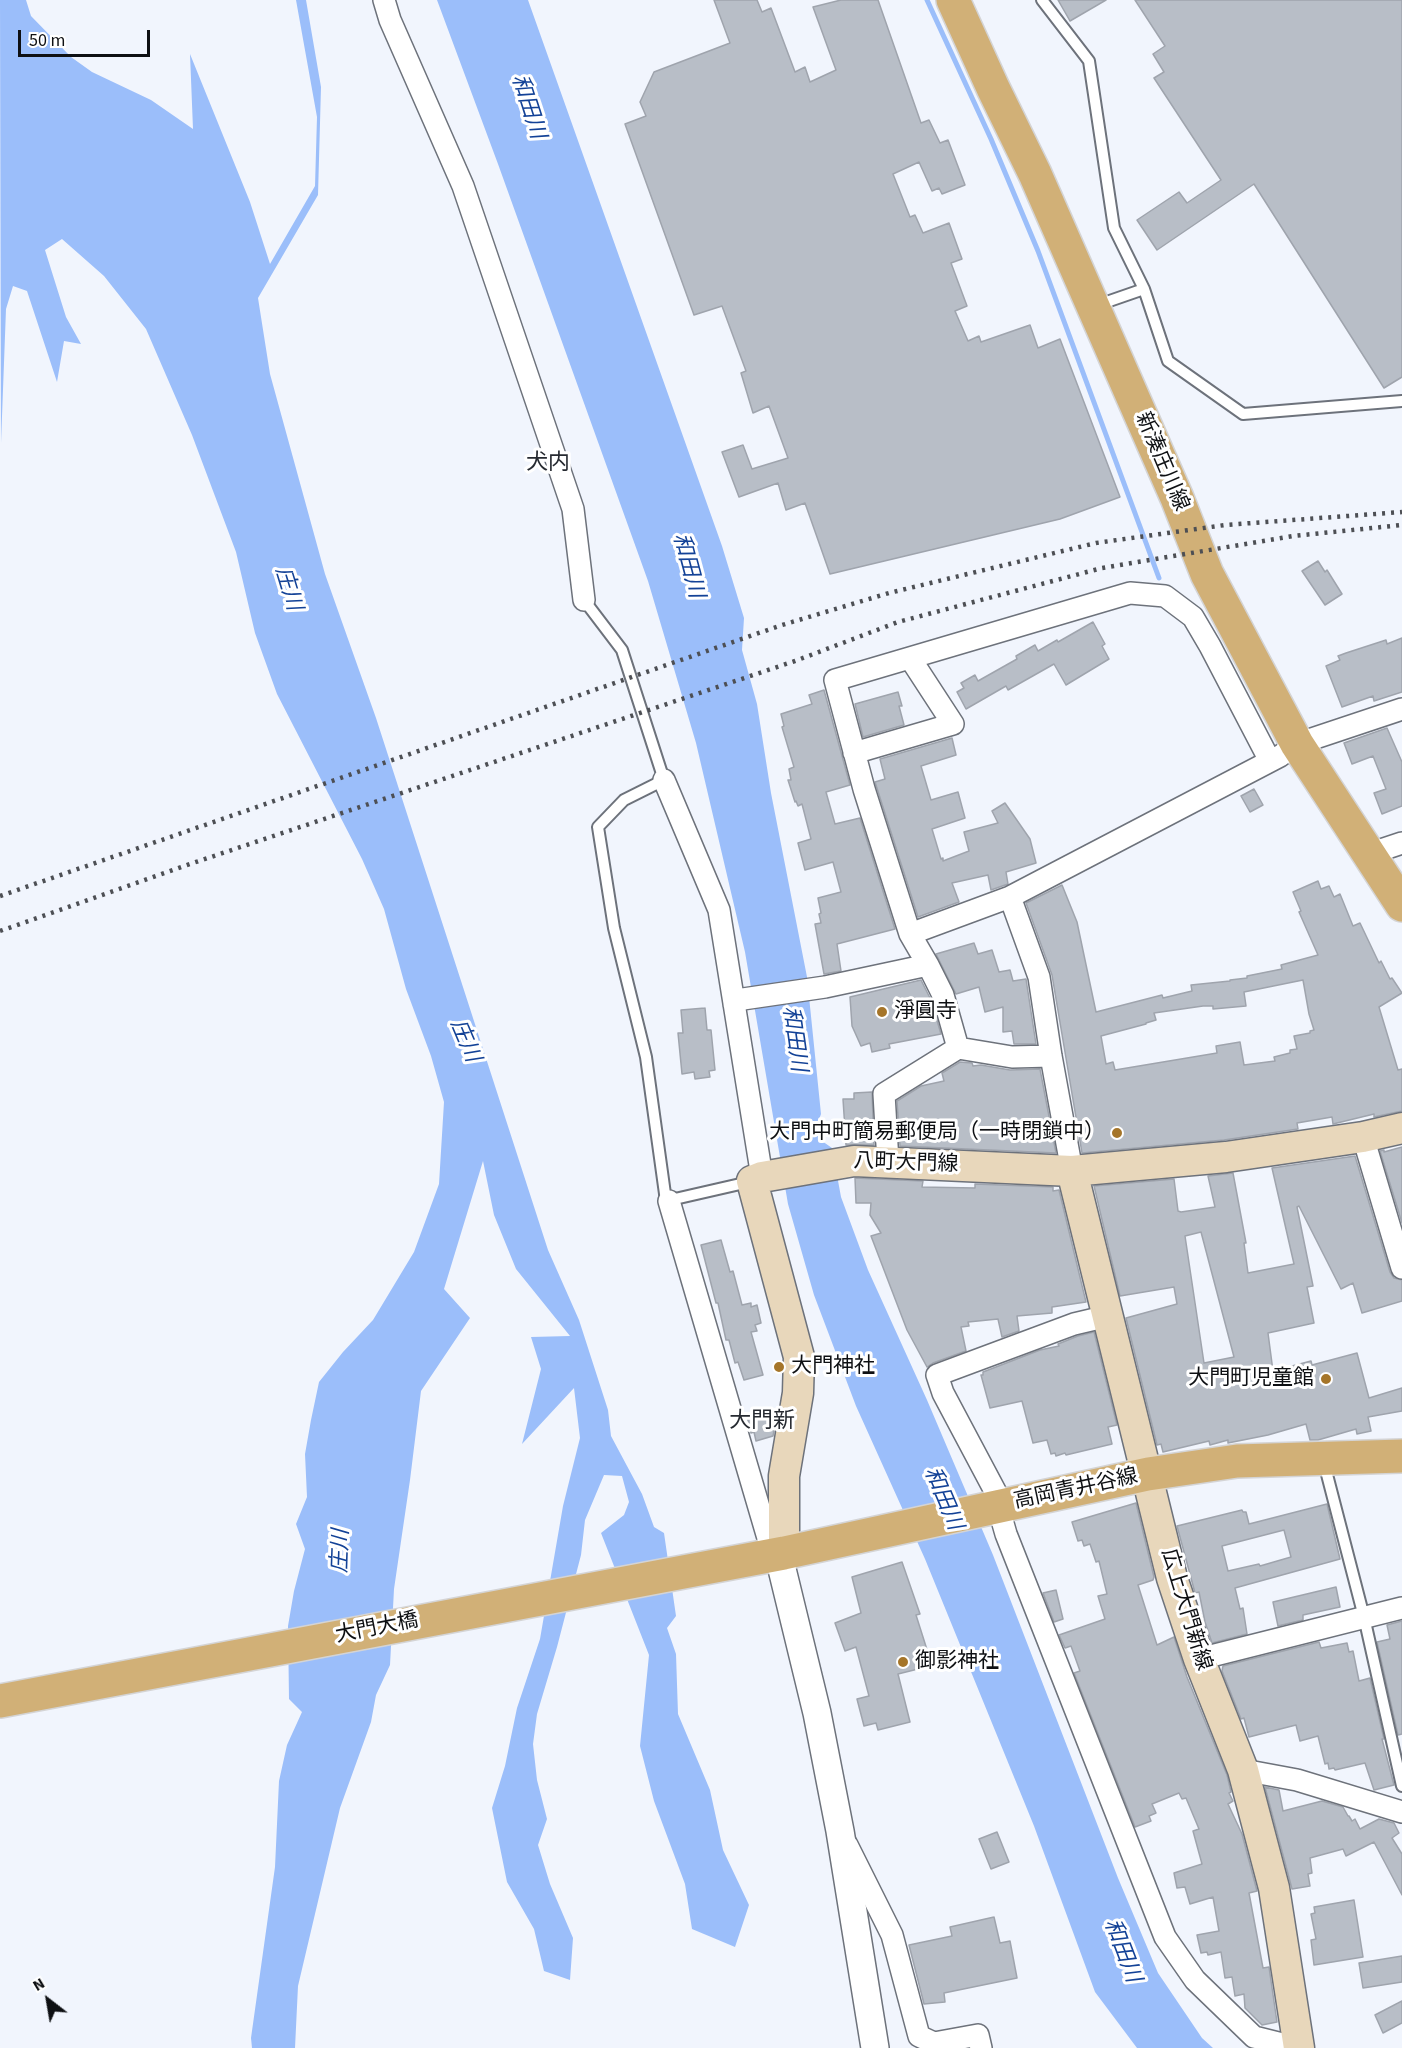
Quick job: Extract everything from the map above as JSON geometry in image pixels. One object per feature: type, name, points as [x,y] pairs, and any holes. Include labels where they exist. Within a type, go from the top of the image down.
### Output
[{"type":"main road","name":"新湊庄川線","points":[[953,0],[1035,174],[1177,498],[1207,574],[1297,744],[1402,905]]},
{"type":"main road","name":"八町大門線","points":[[757,1179],[854,1161],[1072,1171],[1226,1157],[1364,1137],[1402,1128]]},
{"type":"main road","name":"広上大門新線","points":[[1072,1171],[1172,1578],[1199,1659],[1243,1770],[1274,1888],[1298,2048]]},
{"type":"main road","points":[[757,1179],[799,1357],[798,1392],[770,1555]]},
{"type":"main road","name":"高岡青井谷線","points":[[770,1555],[1148,1474],[1237,1461],[1402,1456]]},
{"type":"main road","name":"大門大橋","points":[[0,1701],[770,1555]]},
{"type":"street","points":[[384,0],[390,20],[463,186],[573,509],[584,600]]},
{"type":"street","points":[[958,1048],[943,995],[910,934],[835,680],[1130,593],[1165,596],[1193,617],[1270,761]]},
{"type":"street","points":[[855,753],[953,724],[910,658]]},
{"type":"street","points":[[910,934],[1011,897],[1270,761],[1297,744],[1402,709]]},
{"type":"street","points":[[664,780],[719,910],[739,1001],[757,1179]]},
{"type":"street","points":[[1369,854],[1402,843]]},
{"type":"street","points":[[1011,897],[1039,977],[1072,1171]]},
{"type":"street","points":[[739,1001],[825,987],[928,965]]},
{"type":"street","points":[[888,1162],[885,1094],[958,1048],[1012,1057],[1051,1056]]},
{"type":"street","points":[[1364,1137],[1402,1268]]},
{"type":"street","points":[[669,1201],[770,1555],[782,1569],[815,1704],[840,1831],[875,2048]]},
{"type":"street","points":[[1108,1316],[1074,1324],[937,1375],[943,1393],[998,1506],[1005,1534],[1165,1937],[1195,1980],[1254,2037],[1298,2048]]},
{"type":"street","points":[[1199,1659],[1402,1608]]},
{"type":"street","points":[[1243,1770],[1298,1780],[1402,1812]]},
{"type":"street","points":[[840,1831],[892,1935],[918,2036],[934,2043],[978,2036],[981,2048]]},
{"type":"lane","points":[[1042,0],[1089,61],[1114,228],[1144,289],[1168,361],[1243,414],[1402,400]]},
{"type":"lane","points":[[1093,307],[1144,289]]},
{"type":"lane","points":[[584,600],[622,651],[664,780],[624,800],[598,827],[614,928],[646,1057],[666,1201],[757,1179]]},
{"type":"lane","points":[[1322,1457],[1364,1617],[1402,1786]]},
{"type":"water","name":"庄川","points":[[0,0],[26,0],[31,16],[71,57],[92,72],[151,100],[193,129],[190,54],[250,202],[270,264],[315,186],[317,117],[296,0],[306,0],[321,87],[318,195],[258,298],[270,374],[325,574],[376,718],[548,1250],[579,1320],[608,1410],[611,1436],[642,1494],[654,1527],[664,1533],[676,1616],[667,1628],[676,1654],[678,1714],[710,1790],[723,1850],[749,1905],[735,1947],[692,1929],[685,1884],[654,1801],[640,1746],[649,1655],[601,1533],[624,1515],[629,1502],[622,1476],[604,1475],[585,1520],[581,1555],[537,1714],[533,1744],[537,1780],[547,1819],[538,1845],[550,1884],[573,1938],[570,1980],[544,1971],[534,1929],[507,1882],[492,1808],[505,1766],[517,1708],[540,1639],[563,1506],[580,1438],[574,1388],[522,1444],[541,1369],[531,1337],[570,1336],[516,1269],[494,1215],[483,1161],[444,1289],[470,1318],[421,1391],[394,1589],[390,1665],[376,1695],[371,1722],[340,1808],[298,1986],[295,2048],[252,2048],[251,2038],[275,1867],[279,1781],[287,1745],[302,1712],[289,1699],[288,1626],[305,1549],[296,1524],[307,1497],[305,1454],[311,1420],[319,1382],[373,1320],[414,1252],[439,1184],[444,1102],[431,1056],[406,989],[384,909],[362,859],[277,694],[255,633],[236,552],[192,435],[146,329],[104,276],[62,239],[45,250],[66,317],[81,344],[64,341],[57,382],[27,291],[13,286],[6,309],[1,443]]},
{"type":"water","name":"和田川","points":[[437,0],[528,0],[722,546],[744,618],[742,650],[757,704],[771,793],[807,977],[821,1114],[817,1125],[822,1141],[832,1148],[841,1197],[868,1270],[927,1400],[993,1555],[1118,1878],[1158,1973],[1202,2038],[1213,2048],[1137,2048],[1095,1992],[1034,1826],[925,1559],[856,1406],[814,1295],[788,1204],[745,952],[696,743],[648,581]]},
{"type":"building","points":[[714,0],[757,0],[762,12],[771,8],[795,72],[805,67],[810,82],[836,70],[813,7],[841,0],[878,0],[921,123],[929,120],[940,143],[948,140],[965,185],[942,194],[939,188],[932,191],[919,162],[893,174],[910,217],[915,215],[923,233],[949,223],[962,259],[951,263],[967,306],[955,311],[968,341],[979,336],[981,342],[1030,325],[1038,348],[1060,339],[1120,497],[1060,519],[830,574],[805,503],[786,510],[778,483],[739,497],[722,452],[743,445],[752,469],[788,458],[769,406],[753,413],[741,373],[746,371],[722,306],[694,315],[625,124],[646,116],[640,102],[654,72],[730,43]]},
{"type":"building","points":[[1058,0],[1106,0],[1070,21]]},
{"type":"building","points":[[1135,0],[1402,0],[1402,377],[1384,388],[1254,184],[1157,250],[1137,220],[1179,192],[1187,203],[1221,180],[1154,78],[1164,72],[1153,54],[1165,46]]},
{"type":"building","points":[[1318,561],[1325,572],[1327,570],[1342,594],[1325,605],[1302,571]]},
{"type":"building","points":[[1093,622],[1105,644],[1102,646],[1109,659],[1066,685],[1054,664],[1008,690],[1006,686],[966,709],[957,692],[964,688],[961,683],[975,675],[978,681],[1017,659],[1016,656],[1035,645],[1038,651]]},
{"type":"building","points":[[1402,638],[1402,692],[1374,701],[1373,696],[1342,707],[1326,666],[1340,660],[1338,656],[1346,653],[1386,640],[1387,644]]},
{"type":"building","points":[[824,690],[850,785],[826,792],[835,824],[860,818],[895,929],[837,944],[841,971],[824,974],[815,924],[821,923],[818,898],[841,892],[833,862],[805,870],[798,843],[811,839],[802,804],[798,806],[795,802],[788,780],[791,780],[789,769],[794,767],[782,727],[784,726],[781,714],[812,704],[809,695]]},
{"type":"building","points":[[898,692],[904,725],[863,737],[855,704]]},
{"type":"building","points":[[1387,728],[1402,762],[1402,806],[1382,814],[1374,793],[1386,789],[1373,756],[1352,764],[1344,743]]},
{"type":"building","points":[[952,738],[956,755],[921,766],[931,800],[958,792],[965,818],[932,829],[941,859],[943,858],[943,861],[969,851],[964,832],[998,823],[992,811],[1005,803],[1030,839],[1036,863],[1006,872],[1008,884],[991,890],[988,875],[952,883],[959,902],[918,917],[875,782],[885,779],[880,759]]},
{"type":"building","points":[[1254,789],[1263,805],[1250,812],[1241,796]]},
{"type":"building","points":[[1318,881],[1321,889],[1329,886],[1334,897],[1340,894],[1353,926],[1360,923],[1379,963],[1381,961],[1390,979],[1392,978],[1402,993],[1379,1007],[1398,1070],[1402,1069],[1402,1111],[1374,1117],[1374,1114],[1333,1124],[1332,1117],[1297,1123],[1298,1129],[1224,1140],[1082,1153],[1052,975],[1026,903],[1062,885],[1077,922],[1096,1012],[1162,995],[1163,998],[1192,991],[1191,985],[1247,978],[1247,976],[1282,969],[1281,965],[1318,955],[1293,892]],"holes":[[[1303,980],[1314,1030],[1294,1036],[1297,1049],[1274,1057],[1275,1061],[1244,1065],[1240,1042],[1216,1046],[1217,1053],[1115,1070],[1113,1062],[1106,1064],[1101,1036],[1156,1020],[1154,1013],[1203,1006],[1213,1006],[1213,1009],[1246,1006],[1244,992]]]},
{"type":"building","points":[[974,943],[978,954],[992,950],[999,972],[1010,970],[1013,981],[1026,979],[1036,1044],[1014,1044],[1012,1031],[1003,1032],[1003,1007],[985,1012],[979,987],[956,994],[936,954]]},
{"type":"building","points":[[921,980],[931,1000],[941,1034],[889,1044],[890,1048],[872,1052],[870,1043],[861,1046],[852,1026],[850,997]]},
{"type":"building","points":[[705,1008],[707,1030],[711,1030],[715,1070],[709,1071],[710,1077],[695,1079],[694,1072],[682,1074],[678,1033],[683,1033],[681,1010]]},
{"type":"building","points":[[960,1062],[972,1063],[973,1066],[981,1065],[1010,1070],[1040,1069],[1056,1153],[900,1146],[897,1101],[921,1086],[944,1081],[942,1073]]},
{"type":"building","points":[[872,1092],[874,1145],[846,1145],[843,1099],[854,1099],[854,1093]]},
{"type":"building","points":[[1402,1147],[1402,1223],[1380,1151]]},
{"type":"building","points":[[1355,1156],[1390,1272],[1394,1278],[1402,1280],[1402,1301],[1362,1313],[1353,1283],[1341,1289],[1299,1206],[1297,1207],[1313,1286],[1307,1287],[1314,1323],[1268,1333],[1273,1371],[1311,1361],[1312,1365],[1357,1353],[1369,1398],[1402,1388],[1402,1411],[1368,1417],[1371,1431],[1357,1434],[1356,1429],[1318,1440],[1310,1440],[1306,1424],[1228,1443],[1228,1440],[1210,1445],[1209,1441],[1163,1452],[1161,1444],[1157,1445],[1126,1318],[1177,1304],[1174,1287],[1120,1296],[1094,1186],[1174,1179],[1178,1211],[1181,1212],[1215,1207],[1208,1176],[1233,1173],[1246,1243],[1244,1243],[1248,1273],[1294,1264],[1272,1168]],"holes":[[[1201,1232],[1234,1357],[1204,1363],[1185,1236]]]},
{"type":"building","points":[[855,1178],[923,1181],[922,1187],[975,1188],[975,1184],[1053,1187],[1053,1191],[1059,1190],[1086,1302],[1052,1307],[1052,1313],[1017,1316],[1019,1331],[1002,1337],[998,1319],[968,1322],[969,1326],[961,1327],[966,1351],[927,1367],[907,1330],[871,1236],[881,1233],[870,1215],[871,1203],[856,1203]]},
{"type":"building","points":[[721,1240],[730,1272],[733,1271],[742,1305],[751,1303],[751,1307],[757,1305],[761,1323],[755,1325],[757,1331],[751,1332],[763,1375],[744,1380],[738,1362],[735,1363],[729,1340],[726,1340],[701,1245]]},
{"type":"building","points":[[1094,1332],[1117,1425],[1108,1427],[1112,1444],[1056,1456],[1055,1453],[1051,1454],[1047,1440],[1033,1443],[1022,1401],[990,1408],[981,1375],[983,1372],[1040,1350],[1059,1346],[1058,1344]]},
{"type":"building","points":[[771,1410],[774,1422],[776,1421],[773,1436],[756,1441],[754,1432],[751,1433],[747,1416]]},
{"type":"building","points":[[1136,1503],[1154,1577],[1153,1580],[1138,1585],[1157,1645],[1174,1637],[1187,1677],[1227,1775],[1231,1792],[1229,1793],[1233,1801],[1228,1804],[1242,1834],[1257,1891],[1249,1893],[1263,1968],[1269,1967],[1277,2022],[1262,2025],[1245,2008],[1244,1994],[1235,1996],[1232,1977],[1225,1978],[1221,1952],[1208,1955],[1207,1952],[1201,1953],[1197,1935],[1219,1931],[1213,1897],[1190,1904],[1185,1887],[1177,1888],[1174,1873],[1202,1864],[1193,1831],[1199,1829],[1186,1798],[1182,1799],[1179,1793],[1152,1804],[1156,1813],[1149,1816],[1151,1821],[1135,1827],[1074,1673],[1080,1671],[1071,1646],[1065,1648],[1059,1635],[1105,1619],[1098,1596],[1107,1594],[1099,1561],[1096,1562],[1090,1544],[1084,1546],[1082,1540],[1078,1541],[1072,1522]]},
{"type":"building","points":[[1327,1504],[1340,1559],[1235,1588],[1240,1609],[1243,1608],[1247,1634],[1212,1643],[1199,1592],[1195,1593],[1177,1526],[1242,1510],[1246,1512],[1249,1524]],"holes":[[[1284,1530],[1291,1557],[1260,1566],[1259,1564],[1228,1571],[1222,1546]]]},
{"type":"building","points":[[902,1562],[920,1614],[916,1615],[929,1656],[920,1659],[922,1668],[898,1674],[910,1722],[878,1730],[876,1723],[864,1726],[857,1699],[869,1696],[856,1647],[845,1651],[835,1623],[861,1613],[852,1577]]},
{"type":"building","points":[[1336,1587],[1340,1607],[1303,1615],[1303,1620],[1278,1626],[1273,1602]]},
{"type":"building","points":[[1056,1590],[1063,1619],[1054,1622],[1043,1593]]},
{"type":"building","points":[[1402,1621],[1402,1734],[1398,1735],[1377,1642],[1390,1639],[1387,1625]]},
{"type":"building","points":[[1319,1642],[1321,1648],[1347,1643],[1349,1652],[1353,1651],[1359,1681],[1370,1678],[1394,1785],[1374,1790],[1365,1763],[1335,1770],[1334,1768],[1329,1769],[1328,1763],[1325,1764],[1318,1736],[1300,1741],[1296,1725],[1249,1737],[1244,1718],[1241,1719],[1222,1671],[1223,1666]]},
{"type":"building","points":[[1265,1787],[1279,1790],[1283,1811],[1322,1801],[1343,1807],[1352,1821],[1355,1819],[1360,1829],[1379,1819],[1394,1823],[1399,1833],[1392,1838],[1402,1854],[1402,1895],[1374,1842],[1346,1856],[1343,1849],[1310,1858],[1312,1873],[1308,1874],[1310,1886],[1292,1889]]},
{"type":"building","points":[[997,1832],[1009,1862],[991,1869],[979,1839]]},
{"type":"building","points":[[1354,1900],[1363,1957],[1314,1965],[1311,1940],[1316,1939],[1311,1914],[1315,1913],[1314,1907]]},
{"type":"building","points":[[994,1917],[1000,1943],[1010,1941],[1017,1978],[944,1993],[945,2002],[924,2004],[909,1945],[952,1936],[950,1927]]},
{"type":"building","points":[[1402,1956],[1402,1982],[1363,1988],[1359,1963]]},
{"type":"building","points":[[1402,2001],[1402,2023],[1383,2033],[1375,2015]]},
{"type":"waterway","points":[[927,0],[991,139],[1038,251],[1159,578]]},
{"type":"railway","points":[[0,896],[782,625],[889,593],[1096,543],[1225,525],[1402,512]]},
{"type":"railway","points":[[0,931],[190,864],[795,661],[898,622],[1102,568],[1293,536],[1402,525]]},
{"type":"place","name":"淨圓寺","points":[[882,1012]]},
{"type":"place","name":"大門中町簡易郵便局（一時閉鎖中）","points":[[1117,1133]]},
{"type":"place","name":"大門神社","points":[[779,1367]]},
{"type":"place","name":"大門町児童館","points":[[1326,1379]]},
{"type":"place","name":"御影神社","points":[[903,1662]]},
{"type":"district","name":"犬内","points":[[548,464]]},
{"type":"district","name":"大門新","points":[[762,1422]]}]
